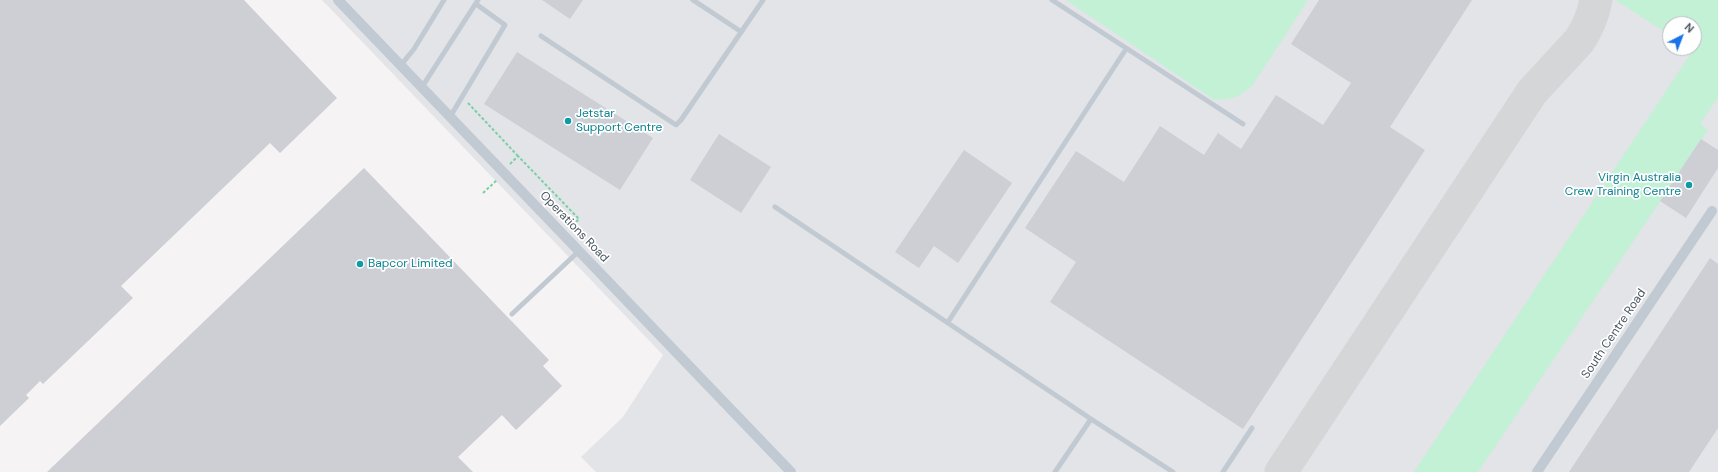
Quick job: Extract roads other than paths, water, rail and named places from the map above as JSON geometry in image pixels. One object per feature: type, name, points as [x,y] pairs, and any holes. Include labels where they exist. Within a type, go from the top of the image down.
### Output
[{"type":"street","name":"Operations Road","points":[[338,0],[790,472]]},
{"type":"street","name":"South Centre Road","points":[[1537,472],[1712,211]]},
{"type":"lane","points":[[401,65],[414,49],[444,0]]},
{"type":"lane","points":[[693,0],[740,31]]},
{"type":"lane","points":[[541,36],[676,125],[681,120],[740,31],[763,0]]},
{"type":"lane","points":[[1052,0],[1243,124]]},
{"type":"lane","points":[[422,87],[477,2],[505,24],[450,116]]},
{"type":"lane","points":[[948,322],[1126,49]]},
{"type":"lane","points":[[775,207],[1091,419],[1173,472]]},
{"type":"lane","points":[[512,314],[579,251]]},
{"type":"lane","points":[[1055,472],[1091,419]]},
{"type":"lane","points":[[1223,472],[1252,428]]},
{"type":"place","name":"Jetstar Support Centre","points":[[568,121]]},
{"type":"place","name":"Virgin Australia Crew Training Centre","points":[[1689,185]]},
{"type":"place","name":"Bapcor Limited","points":[[360,264]]}]
